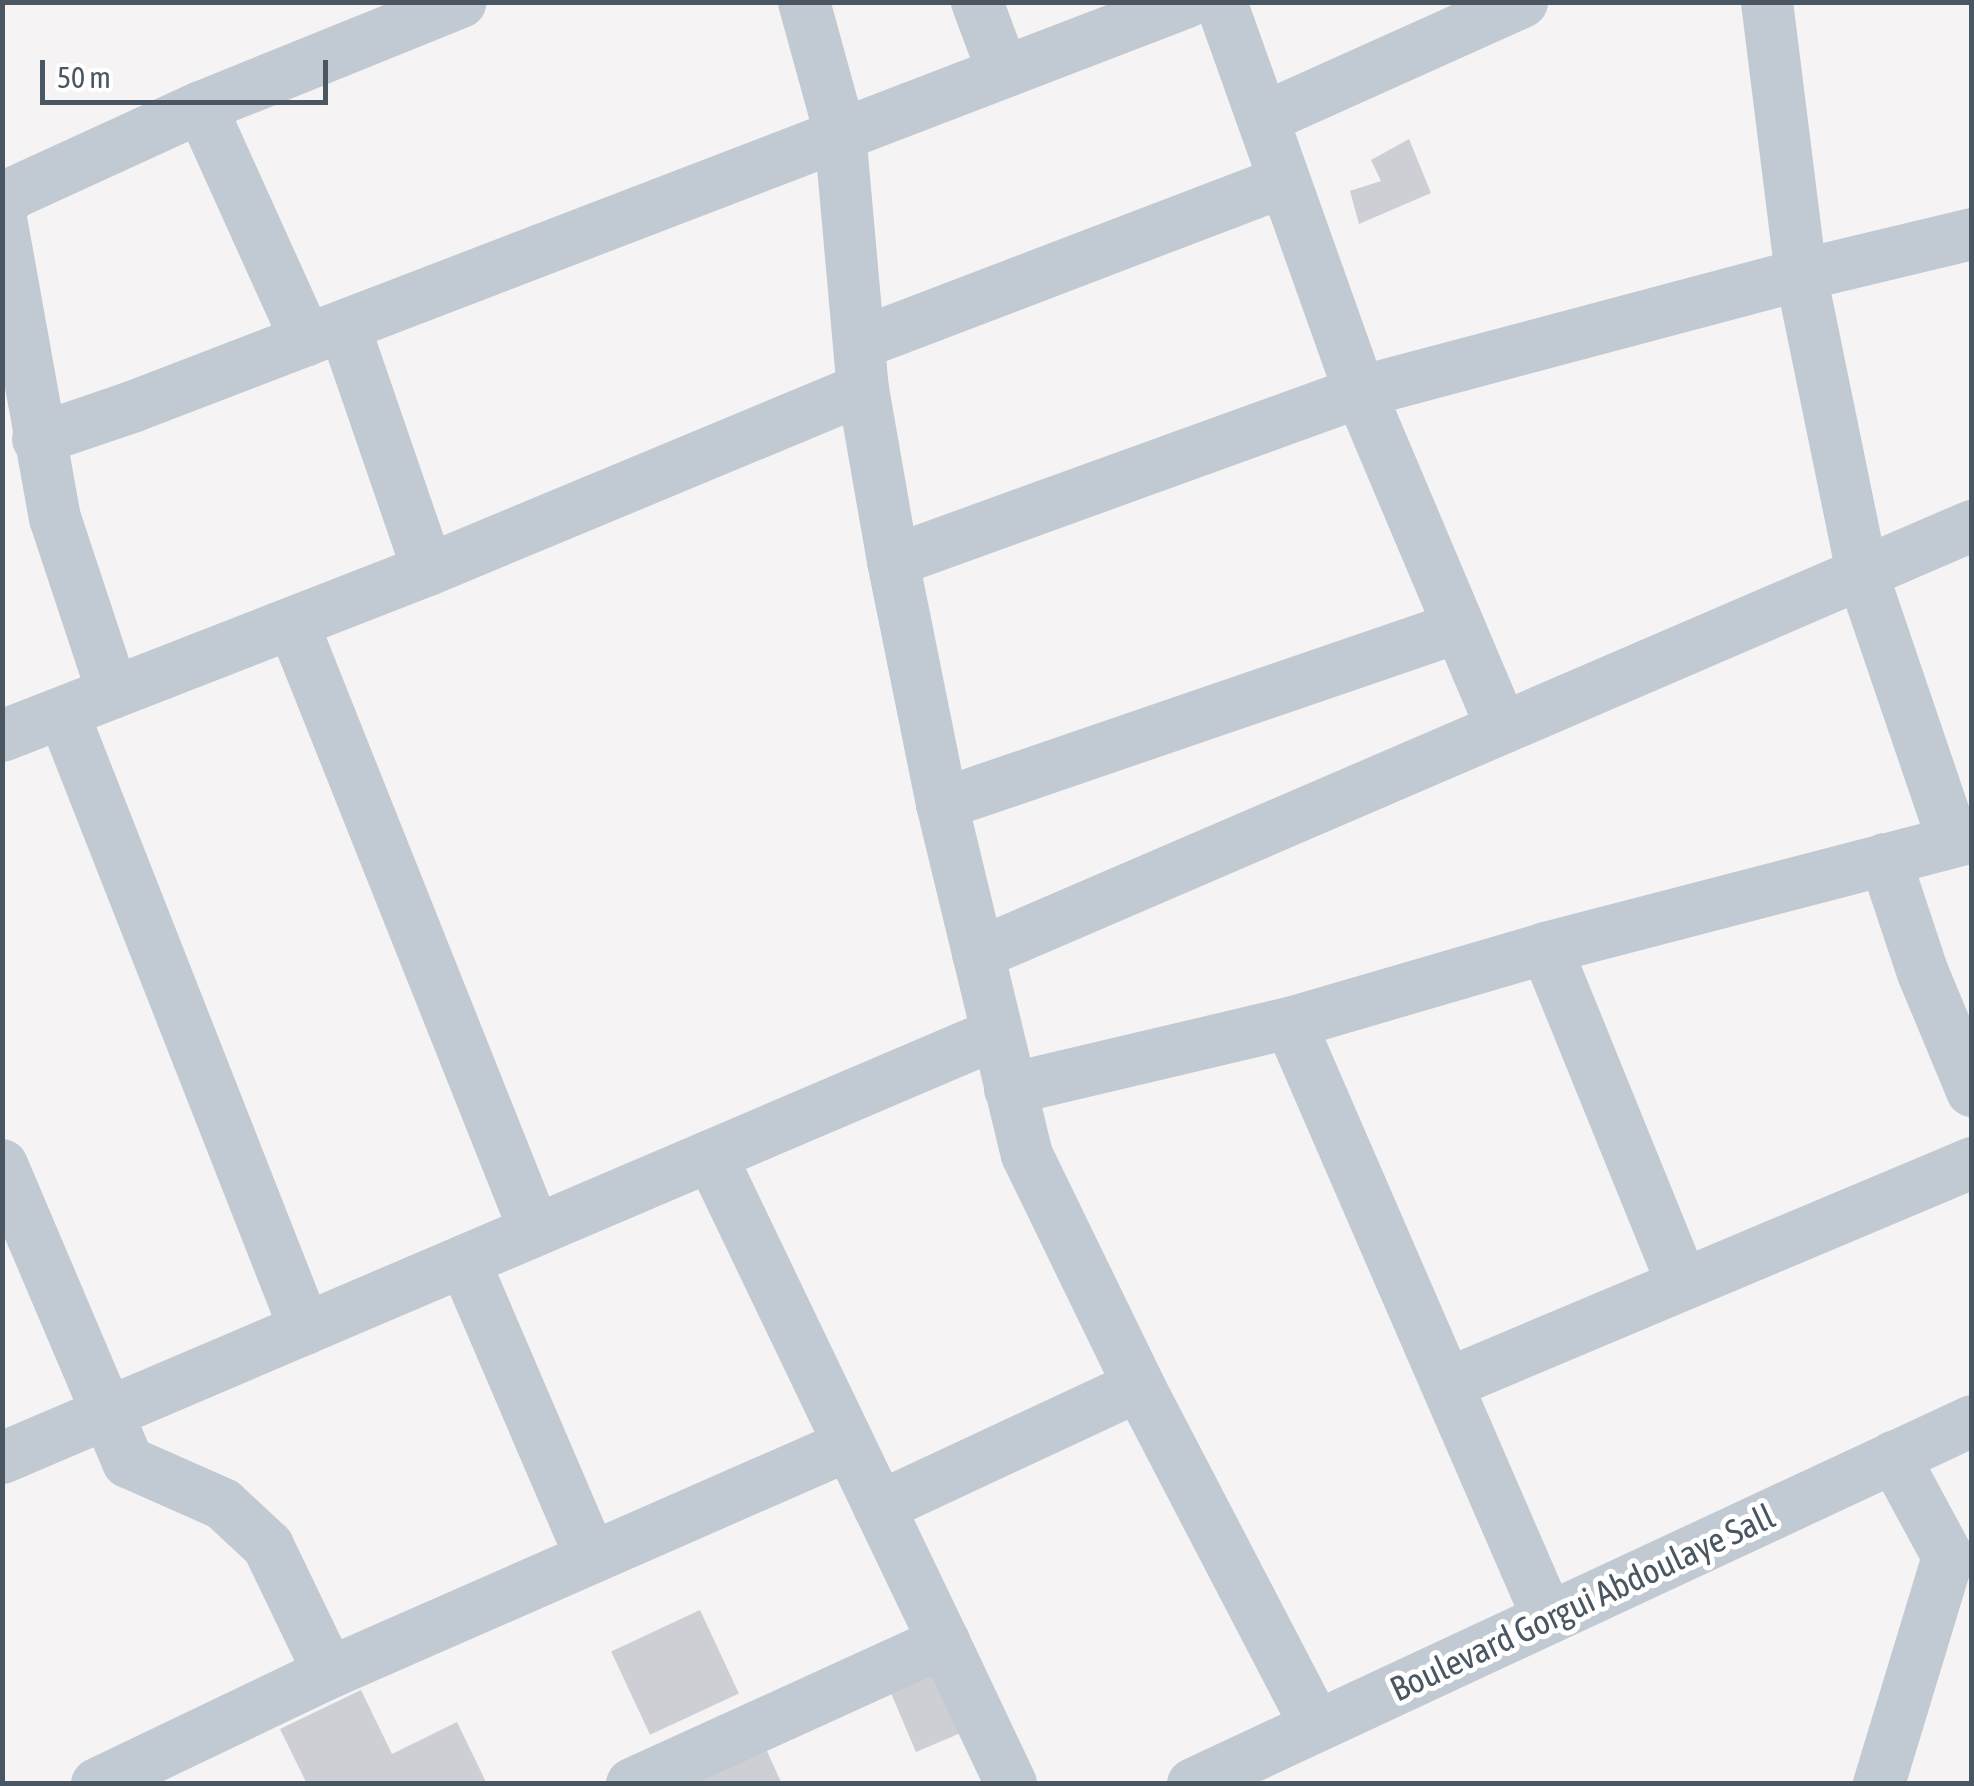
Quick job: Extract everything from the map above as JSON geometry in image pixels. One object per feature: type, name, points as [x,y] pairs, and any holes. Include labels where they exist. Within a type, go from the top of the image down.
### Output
[{"type":"street","points":[[2,207],[11,194],[201,107],[462,2]]},
{"type":"street","points":[[804,2],[840,134],[862,366],[893,560],[942,804],[1027,1155],[1140,1386],[1316,1726]]},
{"type":"street","points":[[977,2],[1003,72]]},
{"type":"street","points":[[38,439],[1188,2]]},
{"type":"street","points":[[1220,2],[1360,392],[1502,728]]},
{"type":"street","points":[[1264,118],[1522,2]]},
{"type":"street","points":[[1010,1089],[1290,1022],[1546,948],[1962,839],[1862,573],[1802,275],[1767,2]]},
{"type":"street","points":[[201,107],[325,333],[428,570]]},
{"type":"street","points":[[2,736],[428,570],[862,366],[1282,182]]},
{"type":"street","points":[[2,224],[55,518],[113,693]]},
{"type":"street","points":[[893,560],[1360,392],[1972,234]]},
{"type":"street","points":[[978,954],[1972,526]]},
{"type":"street","points":[[294,624],[534,1231]]},
{"type":"street","points":[[942,804],[1459,627]]},
{"type":"street","points":[[62,713],[305,1329]]},
{"type":"street","points":[[1885,859],[1923,974],[1972,1090]]},
{"type":"street","points":[[1546,948],[1682,1283]]},
{"type":"street","points":[[1290,1022],[1548,1618]]},
{"type":"street","points":[[2,1458],[996,1034]]},
{"type":"street","points":[[711,1156],[1011,1784]]},
{"type":"street","points":[[1447,1384],[1972,1163]]},
{"type":"street","points":[[2,1165],[128,1462],[223,1504],[268,1546],[329,1672]]},
{"type":"street","points":[[464,1262],[591,1557]]},
{"type":"street","points":[[879,1506],[1140,1386]]},
{"type":"street","name":"Boulevard Gorgui Abdoulaye Sall","points":[[1193,1784],[1972,1420]]},
{"type":"street","points":[[97,1784],[329,1672],[849,1445]]},
{"type":"street","points":[[1879,1784],[1948,1557],[1894,1457]]},
{"type":"street","points":[[632,1784],[944,1642]]},
{"type":"building","points":[[1409,139],[1431,193],[1359,224],[1350,191],[1381,181],[1371,160]]},
{"type":"building","points":[[700,1610],[739,1693],[650,1735],[611,1651]]},
{"type":"building","points":[[946,1659],[975,1727],[916,1752],[887,1684]]},
{"type":"building","points":[[361,1690],[392,1754],[457,1722],[487,1784],[307,1784],[280,1729]]},
{"type":"building","points":[[761,1738],[782,1784],[676,1784]]}]
